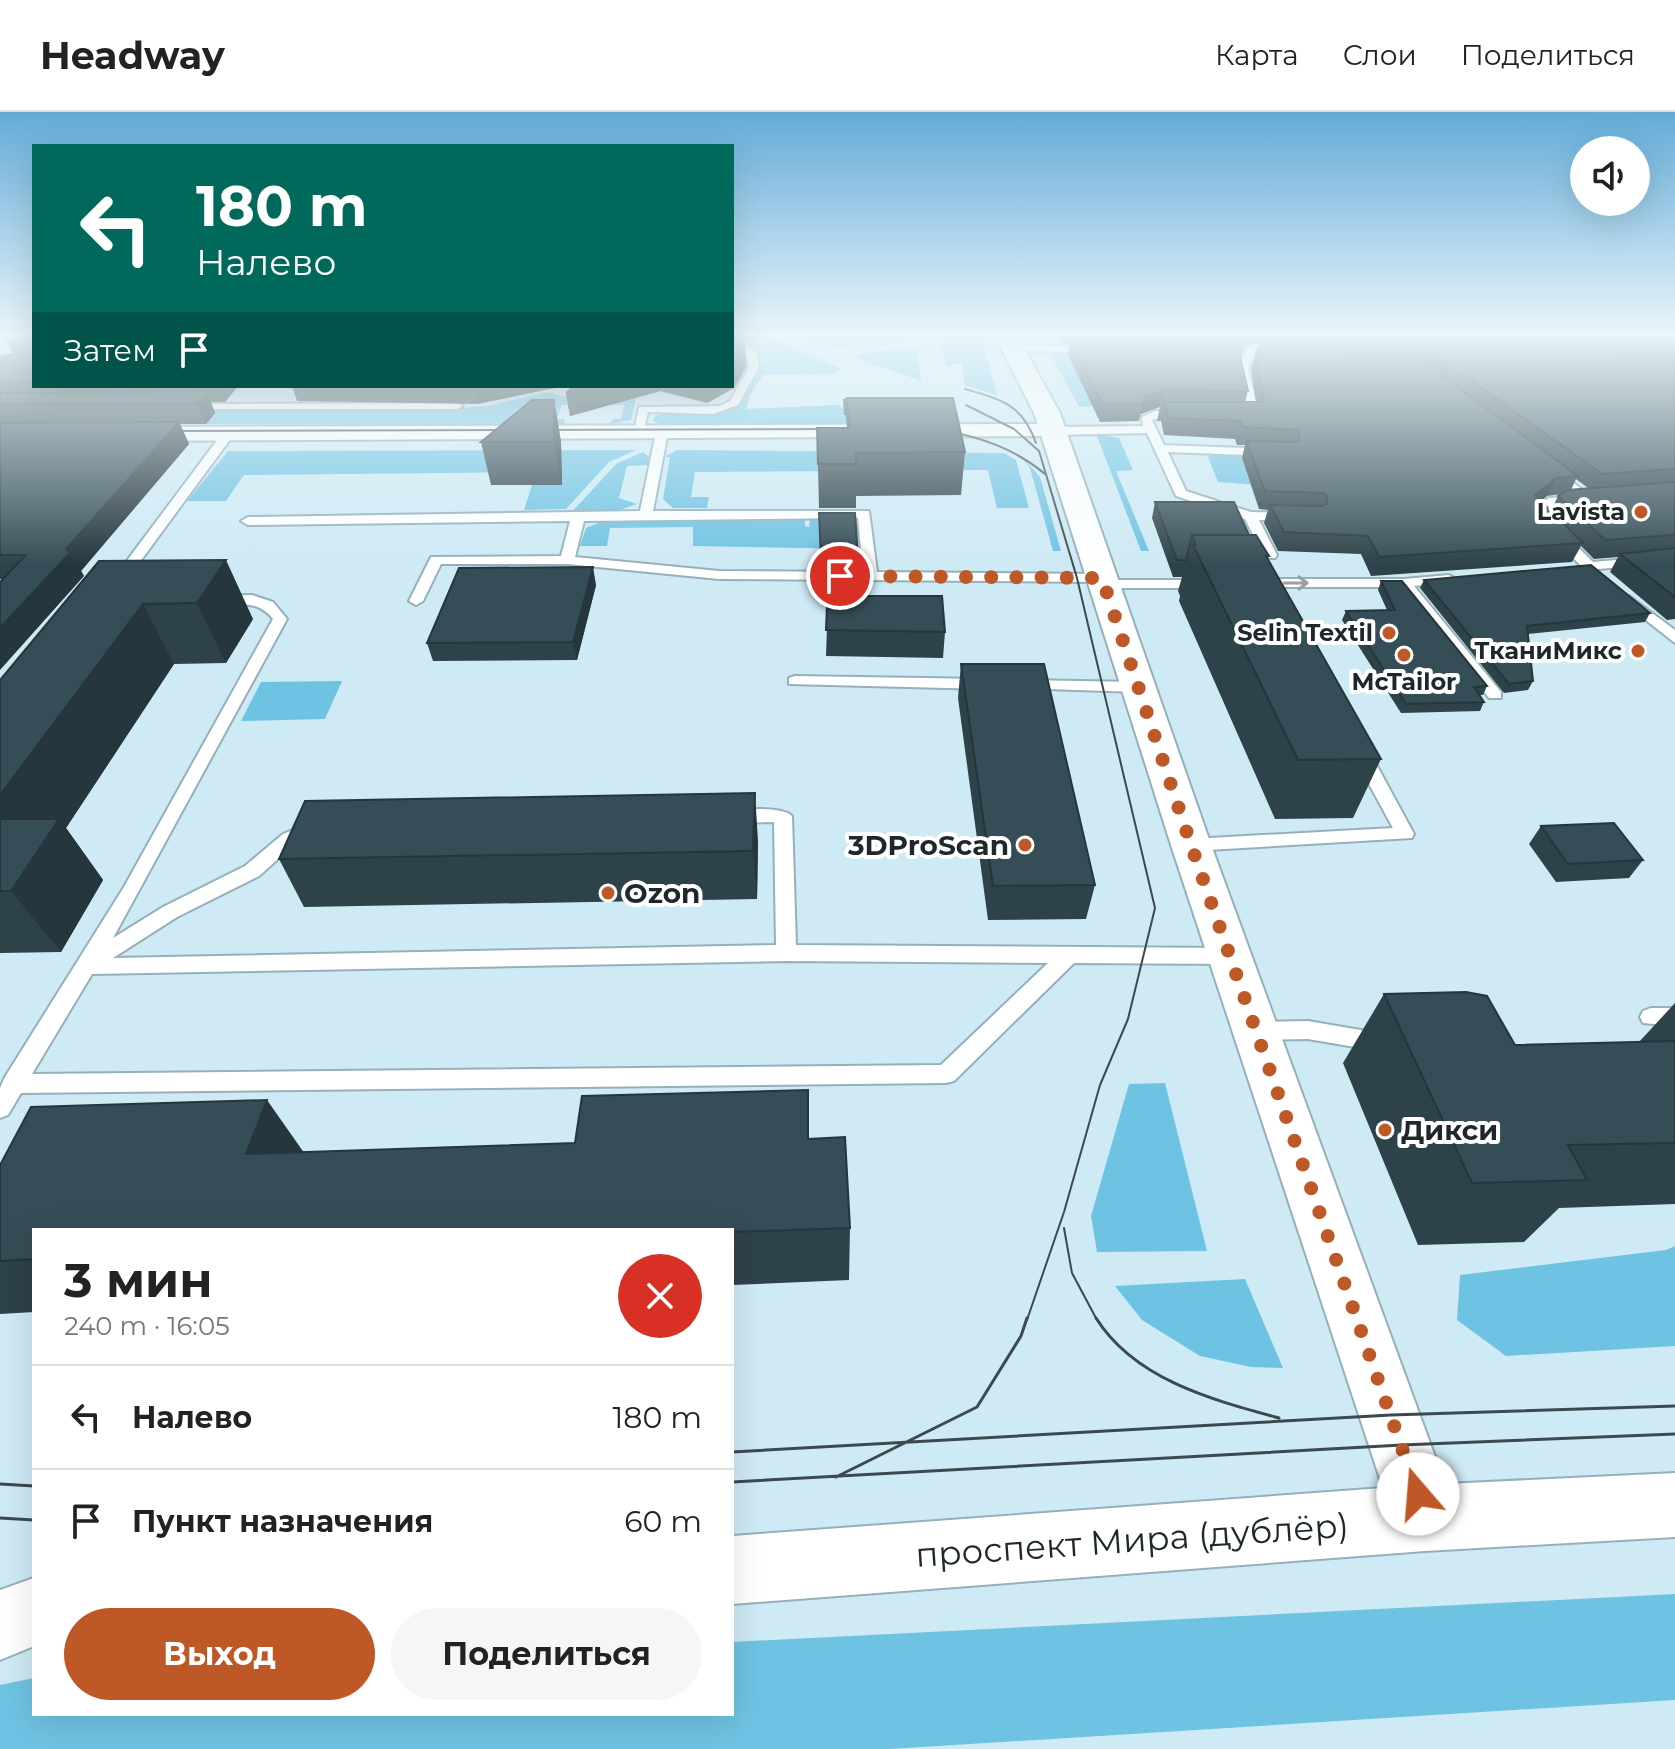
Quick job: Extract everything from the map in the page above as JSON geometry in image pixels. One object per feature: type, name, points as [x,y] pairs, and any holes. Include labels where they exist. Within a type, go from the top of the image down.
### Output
[{"type":"main road","points":[[1047,412],[1191,845],[1425,1518]]},
{"type":"main road","name":"проспект Мира (дублёр)","points":[[734,1570],[1425,1518],[1675,1505]]},
{"type":"main road","points":[[0,1592],[32,1592]]},
{"type":"main road","points":[[0,1625],[32,1613]]},
{"type":"street","points":[[107,435],[1053,431]]},
{"type":"lane","points":[[637,433],[642,412]]},
{"type":"lane","points":[[1222,414],[1253,415],[1252,412]]},
{"type":"lane","points":[[1206,414],[1159,413],[1146,419],[1181,493],[1250,516],[1313,517]]},
{"type":"lane","points":[[1053,431],[1149,429]]},
{"type":"lane","points":[[646,515],[662,432]]},
{"type":"lane","points":[[136,596],[121,578],[228,434]]},
{"type":"lane","points":[[1159,448],[1287,453]]},
{"type":"lane","points":[[1535,458],[1596,499],[1554,501],[1536,513],[1589,571],[1675,559]]},
{"type":"lane","points":[[248,521],[864,514],[870,576]]},
{"type":"lane","points":[[1250,516],[1270,555]]},
{"type":"lane","points":[[567,560],[578,517]]},
{"type":"lane","points":[[416,601],[436,560],[567,560],[719,575],[1162,584],[1404,583],[1466,578]]},
{"type":"lane","points":[[1404,583],[1495,695]]},
{"type":"lane","points":[[1614,587],[1675,638]]},
{"type":"lane","points":[[0,1108],[132,890],[280,619],[273,608],[256,599],[200,600]]},
{"type":"lane","points":[[795,681],[1138,687]]},
{"type":"lane","points":[[1191,845],[1405,834],[1352,737]]},
{"type":"lane","points":[[705,817],[783,816],[786,953]]},
{"type":"lane","points":[[86,966],[170,912],[252,871],[290,838],[332,818]]},
{"type":"lane","points":[[86,966],[786,953],[1230,956]]},
{"type":"lane","points":[[13,1084],[946,1074],[1069,955]]},
{"type":"lane","points":[[1651,1017],[1675,1017]]},
{"type":"lane","points":[[1257,1031],[1308,1030],[1413,1048]]},
{"type":"shaded area","points":[[0,412],[559,412],[557,419],[564,419],[565,424],[0,424]]},
{"type":"shaded area","points":[[622,412],[633,412],[631,420],[610,424],[613,419],[621,419]]},
{"type":"shaded area","points":[[853,412],[875,423],[660,424],[653,421],[655,416],[666,414]]},
{"type":"shaded area","points":[[1101,432],[1102,435],[1119,438],[1133,470],[1116,471],[1149,551],[1141,551],[1096,433]]},
{"type":"shaded area","points":[[636,450],[609,462],[566,509],[524,510],[536,472],[244,475],[226,501],[187,501],[228,451]]},
{"type":"shaded area","points":[[677,450],[1004,453],[1016,460],[1029,508],[997,508],[988,470],[695,472],[691,497],[709,497],[707,508],[673,508],[663,499],[670,457],[664,457]]},
{"type":"shaded area","points":[[643,452],[650,458],[649,465],[627,466],[619,498],[637,504],[614,512],[571,513],[616,464]]},
{"type":"shaded area","points":[[1214,454],[1241,456],[1249,479],[1259,485],[1218,482],[1208,457]]},
{"type":"shaded area","points":[[1023,458],[1040,477],[1061,551],[1053,551],[1030,468]]},
{"type":"shaded area","points":[[606,520],[805,520],[805,526],[809,527],[810,520],[851,520],[857,523],[858,549],[693,546],[693,527],[610,528],[607,546],[580,546],[586,528]]},
{"type":"shaded area","points":[[342,681],[325,719],[241,721],[261,682]]},
{"type":"shaded area","points":[[1165,1083],[1207,1251],[1097,1252],[1091,1216],[1129,1084]]},
{"type":"shaded area","points":[[1675,1246],[1675,1346],[1506,1356],[1457,1320],[1460,1275],[1666,1250]]},
{"type":"shaded area","points":[[1245,1279],[1283,1368],[1251,1367],[1200,1356],[1142,1320],[1115,1286]]},
{"type":"shaded area","points":[[1675,1594],[1675,1700],[890,1749],[0,1749],[0,1685],[32,1678],[32,1716],[734,1716],[734,1642]]},
{"type":"building","points":[[517,412],[554,412],[554,442],[481,442]]},
{"type":"building","points":[[848,412],[956,412],[965,452],[856,453],[856,464],[818,464],[817,428],[850,428]]},
{"type":"building","points":[[1167,412],[1492,412],[1578,476],[1556,478],[1535,495],[1583,543],[1379,557],[1368,536],[1284,532],[1270,505],[1320,506],[1327,504],[1327,496],[1324,493],[1265,491],[1246,441],[1293,442],[1299,440],[1299,430],[1242,427],[1240,421],[1168,418]]},
{"type":"building","points":[[1516,412],[1675,412],[1675,469],[1602,474]]},
{"type":"building","points":[[179,422],[66,549],[70,553],[0,628],[0,582],[26,555],[0,555],[0,423]]},
{"type":"building","points":[[1675,482],[1675,535],[1605,540],[1558,496],[1567,490]]},
{"type":"building","points":[[1155,502],[1234,502],[1249,535],[1192,535],[1186,560],[1177,560]]},
{"type":"building","points":[[819,513],[855,513],[858,558],[821,559]]},
{"type":"building","points":[[1192,535],[1256,535],[1381,759],[1298,760],[1193,545],[1196,545]]},
{"type":"building","points":[[1675,548],[1675,597],[1620,554]]},
{"type":"building","points":[[829,558],[859,558],[860,596],[942,596],[945,632],[826,630]]},
{"type":"building","points":[[226,560],[197,603],[143,604],[0,795],[0,680],[99,561]]},
{"type":"building","points":[[1591,565],[1650,613],[1527,626],[1533,681],[1509,684],[1424,580]]},
{"type":"building","points":[[593,567],[573,642],[427,643],[459,568]]},
{"type":"building","points":[[1381,581],[1402,581],[1487,686],[1474,687],[1484,702],[1406,704],[1346,611],[1395,610]]},
{"type":"building","points":[[961,664],[1044,664],[1095,885],[993,886]]},
{"type":"building","points":[[755,793],[753,851],[279,859],[305,801]]},
{"type":"building","points":[[0,819],[59,819],[11,891],[0,891]]},
{"type":"building","points":[[1614,823],[1643,860],[1568,864],[1541,826]]},
{"type":"building","points":[[1466,992],[1487,996],[1515,1045],[1675,1041],[1675,1143],[1568,1145],[1587,1180],[1472,1183],[1384,994]]},
{"type":"building","points":[[808,1090],[808,1139],[845,1137],[850,1228],[734,1232],[734,1228],[32,1228],[32,1259],[0,1261],[0,1165],[31,1107],[267,1100],[246,1154],[575,1143],[582,1096]]},
{"type":"tram line","points":[[981,412],[1014,429],[1039,451],[1077,578],[1155,908],[1128,1019],[1100,1085],[1064,1212],[1027,1320]]},
{"type":"tram line","points":[[1017,412],[1036,443]]},
{"type":"tram line","points":[[161,431],[841,429]]},
{"type":"tram line","points":[[941,430],[996,445],[1021,457],[1045,474]]},
{"type":"tram line","points":[[1064,1228],[1072,1273],[1097,1320]]},
{"type":"tram line","points":[[906,1442],[977,1407],[1021,1336],[1027,1318]]},
{"type":"tram line","points":[[1096,1318],[1112,1339],[1154,1372],[1202,1395],[1279,1418]]},
{"type":"tram line","points":[[906,1442],[1391,1415],[1675,1406]]},
{"type":"tram line","points":[[838,1476],[1402,1445],[1675,1434]]},
{"type":"tram line","points":[[734,1452],[906,1442]]},
{"type":"tram line","points":[[838,1476],[906,1442]]},
{"type":"tram line","points":[[734,1482],[838,1476]]},
{"type":"tram line","points":[[0,1484],[32,1486]]},
{"type":"tram line","points":[[0,1518],[32,1520]]},
{"type":"place","name":"Lavista","points":[[1641,512]]},
{"type":"place","name":"Selin Textil","points":[[1389,633]]},
{"type":"place","name":"ТканиМикс","points":[[1638,651]]},
{"type":"place","name":"McTailor","points":[[1404,655]]},
{"type":"place","name":"3DProScan","points":[[1025,845]]},
{"type":"place","name":"Ozon","points":[[608,893]]},
{"type":"place","name":"Дикси","points":[[1385,1130]]},
{"type":"route","points":[[840,576],[1102,578],[1191,845],[1418,1494]]}]
